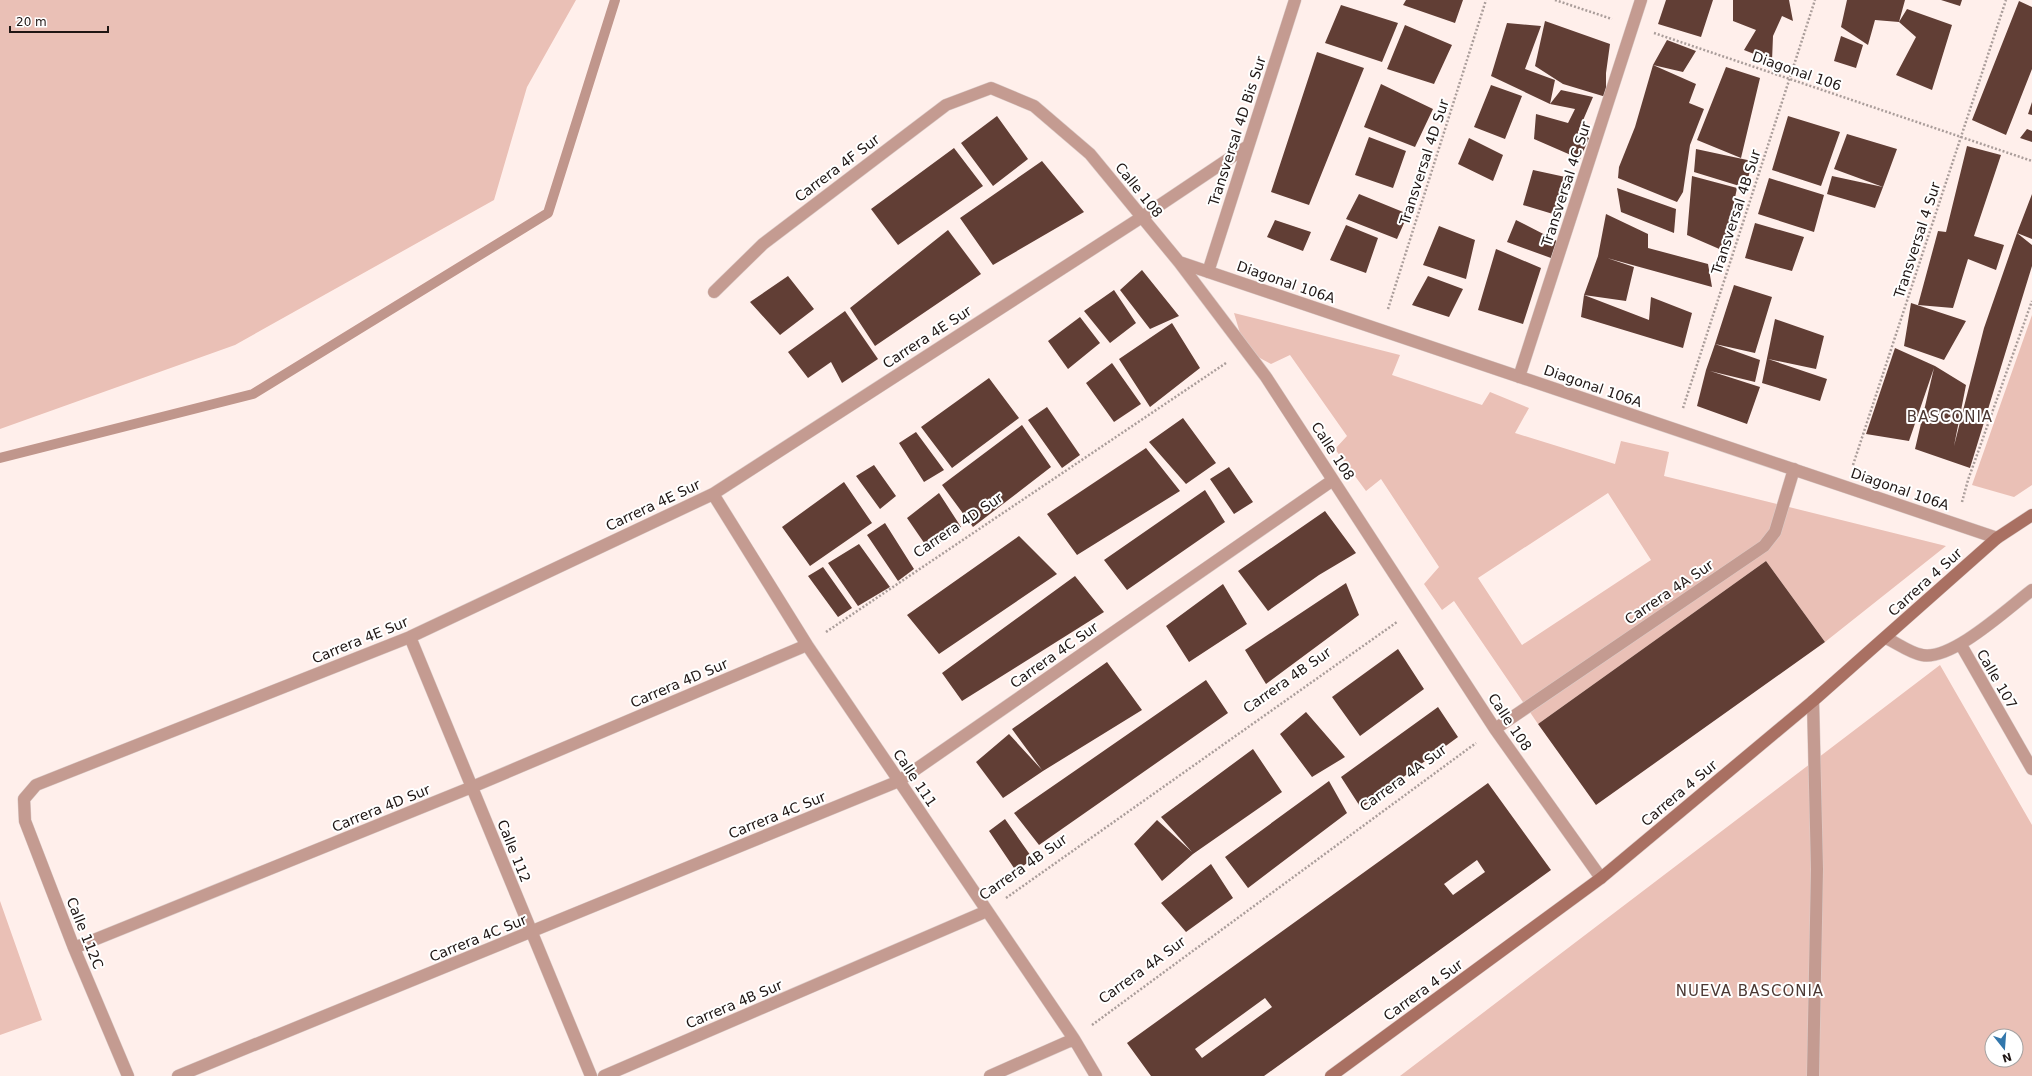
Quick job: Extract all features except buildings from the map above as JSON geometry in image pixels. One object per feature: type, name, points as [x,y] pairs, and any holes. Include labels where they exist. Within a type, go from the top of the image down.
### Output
[{"type":"street","name":"Transversal 4D Bis Sur","points":[[1208,272],[1295,0]]},
{"type":"street","name":"Transversal 4C Sur","points":[[1519,377],[1641,0]]},
{"type":"street","name":"Calle 108","points":[[991,88],[1034,106],[1090,154],[1179,262],[1266,377],[1495,729],[1600,878]]},
{"type":"street","name":"Carrera 4F Sur","points":[[714,292],[763,244],[946,105],[991,88]]},
{"type":"street","name":"Carrera 4E Sur","points":[[24,799],[36,785],[410,637],[713,494],[1142,217],[1248,146]]},
{"type":"street","name":"Diagonal 106A","points":[[1179,262],[1997,538]]},
{"type":"street","name":"Carrera 4A Sur","points":[[1495,729],[1764,546],[1775,532],[1794,469]]},
{"type":"street","name":"Carrera 4C Sur","points":[[178,1076],[899,781],[1333,480]]},
{"type":"street","name":"Calle 111","points":[[713,494],[806,645],[1074,1039],[1096,1076]]},
{"type":"street","name":"Carrera 4 Sur","points":[[1331,1076],[1600,878],[1813,701],[1886,638],[1997,538],[2032,515]]},
{"type":"street","points":[[1886,638],[1921,655],[1937,655],[1961,645],[2032,590]]},
{"type":"street","name":"Calle 112","points":[[410,637],[591,1076]]},
{"type":"street","name":"Carrera 4D Sur","points":[[74,948],[472,787],[806,645]]},
{"type":"street","name":"Calle 107","points":[[1961,645],[2032,769]]},
{"type":"street","points":[[1813,701],[1817,869],[1813,1076]]},
{"type":"street","name":"Calle 112C","points":[[24,799],[25,821],[74,948],[128,1076]]},
{"type":"street","name":"Carrera 4B Sur","points":[[604,1076],[987,911]]},
{"type":"street","points":[[990,1076],[1074,1039]]},
{"type":"path","name":"Transversal 4D Sur","points":[[1382,330],[1486,0]]},
{"type":"path","name":"Diagonal 106","points":[[1555,0],[2032,161]]},
{"type":"path","name":"Transversal 4B Sur","points":[[1676,429],[1815,0]]},
{"type":"path","name":"Transversal 4 Sur","points":[[1846,487],[2006,0]]},
{"type":"path","points":[[1956,524],[1968,480],[2032,301]]},
{"type":"path","name":"Carrera 4D Sur","points":[[806,645],[1245,350]]},
{"type":"path","name":"Carrera 4B Sur","points":[[987,911],[1417,607]]},
{"type":"path","name":"Carrera 4A Sur","points":[[1074,1039],[1495,729]]},
{"type":"shaded area","points":[[0,0],[576,0],[527,87],[494,200],[235,345],[0,429]]},
{"type":"shaded area","points":[[1234,313],[1400,355],[1392,375],[1482,405],[1490,392],[1529,408],[1515,433],[1615,464],[1621,441],[1669,452],[1664,476],[1946,546],[1825,642],[1766,561],[1538,724],[1454,601],[1442,610],[1424,584],[1439,567],[1381,479],[1366,491],[1335,449],[1347,436],[1290,355],[1271,364],[1245,350]],"holes":[[[1608,493],[1651,560],[1522,645],[1478,578]]]},
{"type":"shaded area","points":[[2032,315],[2032,485],[2014,497],[1972,485]]},
{"type":"shaded area","points":[[1940,665],[2032,825],[2032,1076],[1400,1076]]},
{"type":"shaded area","points":[[0,901],[42,1020],[0,1035]]},
{"type":"waterway","points":[[0,458],[253,394],[548,213],[615,0]]},
{"type":"district","name":"BASCONIA","points":[[1950,417]]},
{"type":"district","name":"NUEVA BASCONIA","points":[[1750,991]]}]
